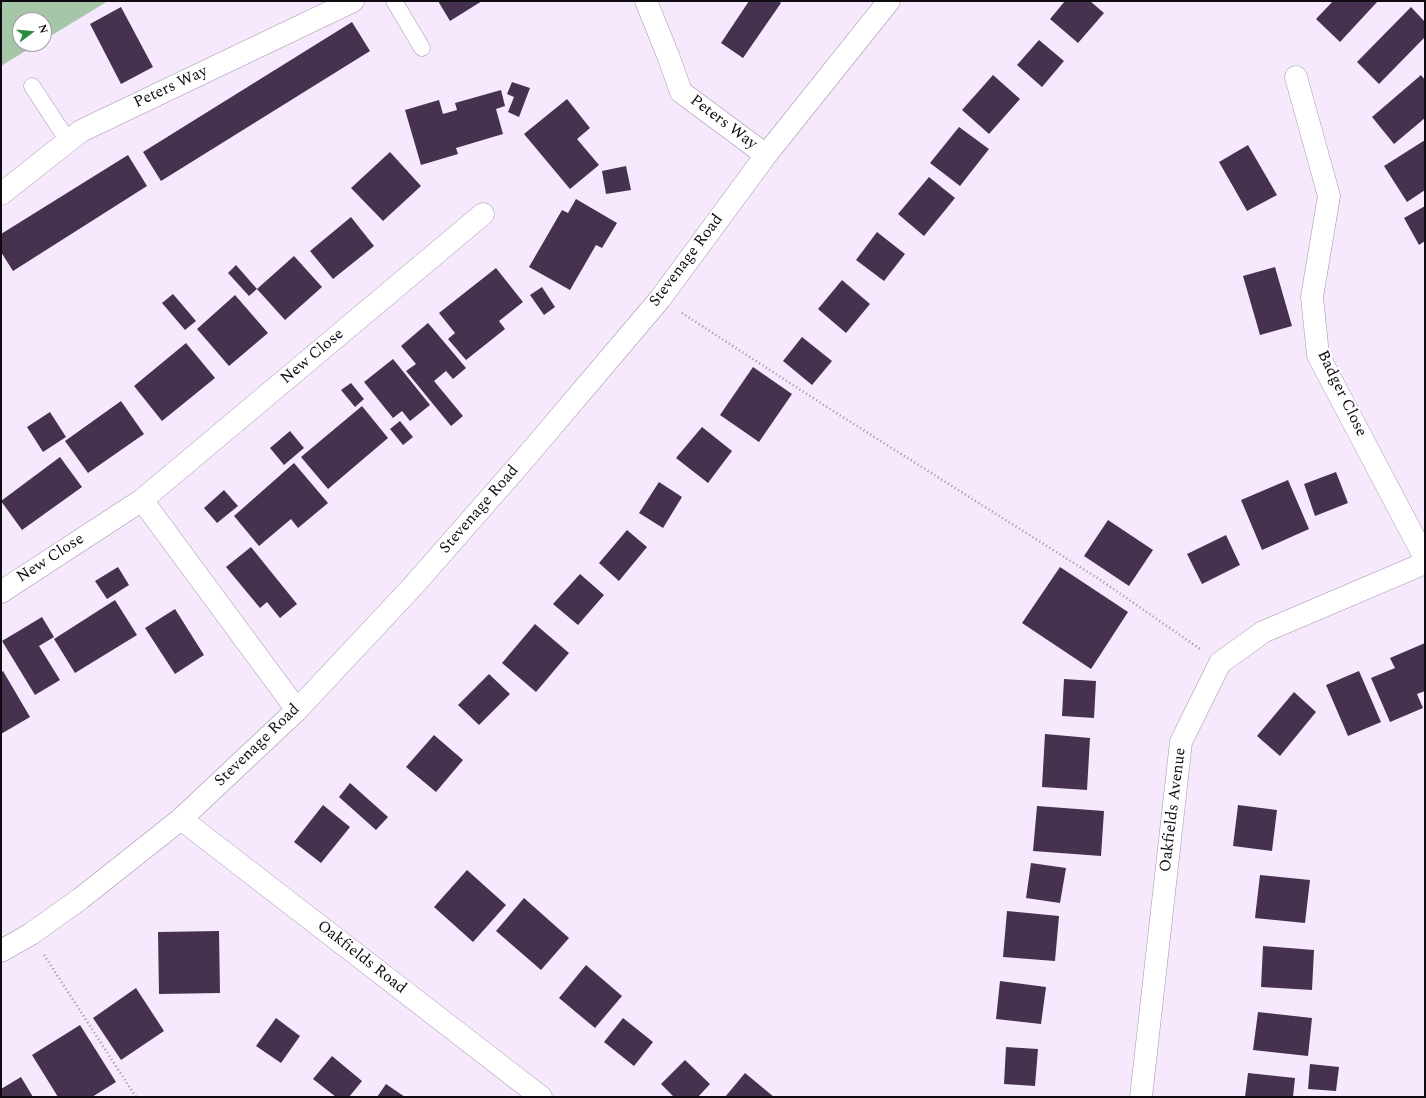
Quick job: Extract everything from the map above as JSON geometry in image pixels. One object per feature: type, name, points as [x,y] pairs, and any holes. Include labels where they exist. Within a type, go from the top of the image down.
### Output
[{"type":"street","name":"Peters Way","points":[[1,194],[81,131],[353,1]]},
{"type":"street","name":"Peters Way","points":[[646,1],[681,92],[766,155]]},
{"type":"street","name":"Stevenage Road","points":[[1,951],[31,934],[80,899],[181,819],[297,710],[414,585],[527,456],[660,299],[766,155],[889,1]]},
{"type":"street","name":"Badger Close","points":[[1296,77],[1328,196],[1312,297],[1318,355],[1425,558]]},
{"type":"street","name":"New Close","points":[[1,592],[142,500],[483,214]]},
{"type":"street","points":[[142,500],[297,710]]},
{"type":"street","name":"Oakfields Avenue","points":[[1141,1097],[1181,742],[1220,663],[1263,632],[1425,563]]},
{"type":"street","name":"Oakfields Road","points":[[181,819],[542,1097]]},
{"type":"lane","points":[[394,1],[422,48]]},
{"type":"lane","points":[[32,86],[68,142]]},
{"type":"path","points":[[660,299],[1098,579],[1220,663]]},
{"type":"path","points":[[31,934],[136,1097]]},
{"type":"green space","points":[[1,1],[108,1],[52,35],[52,12],[12,12],[12,52],[24,52],[1,66]]},
{"type":"building","points":[[438,1],[482,1],[450,21]]},
{"type":"building","points":[[749,1],[778,1],[781,3],[743,58],[721,43]]},
{"type":"building","points":[[1065,1],[1090,1],[1104,13],[1078,43],[1050,19]]},
{"type":"building","points":[[1333,1],[1378,1],[1340,42],[1316,19]]},
{"type":"building","points":[[121,7],[153,67],[121,84],[90,24]]},
{"type":"building","points":[[1411,7],[1425,22],[1425,37],[1379,84],[1357,62]]},
{"type":"building","points":[[352,22],[370,51],[161,181],[143,152]]},
{"type":"building","points":[[1039,40],[1064,61],[1042,87],[1017,65]]},
{"type":"building","points":[[993,75],[1020,99],[989,134],[962,110]]},
{"type":"building","points":[[1421,75],[1425,80],[1425,118],[1394,144],[1372,117]]},
{"type":"building","points":[[512,82],[530,88],[519,117],[508,112],[514,97],[507,94]]},
{"type":"building","points":[[501,90],[505,106],[496,109],[503,134],[456,148],[458,154],[421,165],[405,110],[439,100],[443,114],[457,110],[455,103]]},
{"type":"building","points":[[567,99],[590,128],[577,139],[599,165],[570,189],[524,134]]},
{"type":"building","points":[[959,127],[989,149],[960,186],[930,163]]},
{"type":"building","points":[[1425,140],[1425,190],[1407,202],[1384,166]]},
{"type":"building","points":[[1248,145],[1277,195],[1247,211],[1219,162]]},
{"type":"building","points":[[390,152],[421,186],[383,221],[351,188]]},
{"type":"building","points":[[128,155],[147,186],[13,271],[1,252],[1,234]]},
{"type":"building","points":[[626,166],[631,190],[606,194],[602,171]]},
{"type":"building","points":[[929,177],[955,198],[924,236],[898,214]]},
{"type":"building","points":[[576,199],[617,223],[602,248],[596,245],[570,290],[529,267],[562,210],[568,213]]},
{"type":"building","points":[[1425,206],[1425,241],[1419,245],[1404,218]]},
{"type":"building","points":[[351,217],[374,246],[333,279],[310,251]]},
{"type":"building","points":[[877,232],[905,254],[884,281],[856,260]]},
{"type":"building","points":[[294,256],[322,287],[285,320],[257,289]]},
{"type":"building","points":[[236,265],[257,289],[249,296],[228,273]]},
{"type":"building","points":[[1275,267],[1292,326],[1260,335],[1243,276]]},
{"type":"building","points":[[496,268],[523,302],[499,321],[505,329],[466,360],[448,339],[455,333],[439,313]]},
{"type":"building","points":[[842,280],[870,304],[846,333],[818,309]]},
{"type":"building","points":[[542,287],[555,307],[544,315],[530,295]]},
{"type":"building","points":[[173,294],[196,321],[185,330],[162,303]]},
{"type":"building","points":[[235,295],[268,333],[229,366],[197,329]]},
{"type":"building","points":[[428,323],[466,368],[453,379],[446,371],[434,381],[463,416],[451,426],[406,371],[416,364],[401,346]]},
{"type":"building","points":[[802,337],[832,361],[812,385],[783,361]]},
{"type":"building","points":[[186,343],[215,378],[162,421],[134,386]]},
{"type":"building","points":[[393,359],[430,405],[410,421],[402,411],[393,418],[364,382]]},
{"type":"building","points":[[753,367],[792,394],[759,442],[720,415]]},
{"type":"building","points":[[351,383],[364,399],[355,407],[341,390]]},
{"type":"building","points":[[121,401],[144,434],[88,473],[65,441]]},
{"type":"building","points":[[362,406],[388,438],[328,489],[301,457]]},
{"type":"building","points":[[50,412],[66,437],[43,452],[27,427]]},
{"type":"building","points":[[400,421],[413,437],[403,445],[390,429]]},
{"type":"building","points":[[702,427],[732,451],[708,483],[676,458]]},
{"type":"building","points":[[290,431],[304,448],[284,465],[270,448]]},
{"type":"building","points":[[60,457],[82,487],[22,530],[1,501]]},
{"type":"building","points":[[294,463],[328,503],[298,528],[291,519],[259,546],[234,516]]},
{"type":"building","points":[[1336,472],[1348,503],[1315,516],[1304,484]]},
{"type":"building","points":[[1288,480],[1309,529],[1262,550],[1241,500]]},
{"type":"building","points":[[659,482],[682,497],[663,528],[639,513]]},
{"type":"building","points":[[224,490],[238,506],[217,523],[204,508]]},
{"type":"building","points":[[1108,520],[1153,550],[1129,586],[1084,556]]},
{"type":"building","points":[[627,530],[647,547],[619,581],[599,563]]},
{"type":"building","points":[[1226,535],[1240,565],[1202,584],[1187,554]]},
{"type":"building","points":[[251,547],[297,604],[280,618],[267,602],[260,608],[226,567]]},
{"type":"building","points":[[118,567],[129,585],[107,599],[95,581]]},
{"type":"building","points":[[1060,567],[1128,612],[1091,669],[1022,623]]},
{"type":"building","points":[[580,574],[604,595],[578,625],[553,604]]},
{"type":"building","points":[[115,600],[137,635],[75,673],[54,639]]},
{"type":"building","points":[[175,609],[204,655],[175,674],[145,628]]},
{"type":"building","points":[[42,617],[54,637],[39,646],[60,680],[35,695],[2,641]]},
{"type":"building","points":[[535,624],[569,653],[536,692],[502,663]]},
{"type":"building","points":[[1425,643],[1425,691],[1417,694],[1423,708],[1390,722],[1371,678],[1395,668],[1390,658]]},
{"type":"building","points":[[3,671],[30,717],[1,734],[1,672]]},
{"type":"building","points":[[1359,671],[1381,722],[1348,736],[1326,685]]},
{"type":"building","points":[[489,674],[510,694],[479,725],[458,705]]},
{"type":"building","points":[[1064,679],[1096,681],[1094,718],[1062,716]]},
{"type":"building","points":[[1294,692],[1316,712],[1280,756],[1257,736]]},
{"type":"building","points":[[1045,734],[1090,738],[1087,790],[1042,787]]},
{"type":"building","points":[[434,735],[463,760],[436,792],[406,767]]},
{"type":"building","points":[[350,783],[388,817],[376,830],[339,797]]},
{"type":"building","points":[[323,805],[350,827],[321,863],[294,842]]},
{"type":"building","points":[[1238,805],[1277,810],[1272,851],[1233,846]]},
{"type":"building","points":[[1037,806],[1104,811],[1101,856],[1033,851]]},
{"type":"building","points":[[1031,863],[1066,868],[1060,903],[1026,898]]},
{"type":"building","points":[[467,870],[506,905],[473,942],[434,907]]},
{"type":"building","points":[[1260,875],[1310,880],[1305,923],[1255,918]]},
{"type":"building","points":[[524,898],[569,938],[541,970],[496,931]]},
{"type":"building","points":[[1007,911],[1059,916],[1055,961],[1003,957]]},
{"type":"building","points":[[219,931],[220,993],[159,994],[158,932]]},
{"type":"building","points":[[1263,946],[1314,950],[1312,990],[1261,987]]},
{"type":"building","points":[[586,965],[622,996],[595,1028],[559,998]]},
{"type":"building","points":[[1000,981],[1046,987],[1041,1024],[996,1019]]},
{"type":"building","points":[[136,988],[164,1031],[121,1060],[93,1018]]},
{"type":"building","points":[[1258,1012],[1312,1018],[1308,1056],[1253,1050]]},
{"type":"building","points":[[276,1018],[300,1036],[281,1063],[256,1046]]},
{"type":"building","points":[[623,1018],[653,1042],[634,1066],[604,1042]]},
{"type":"building","points":[[80,1025],[116,1082],[92,1097],[58,1097],[32,1055]]},
{"type":"building","points":[[1006,1047],[1038,1049],[1035,1086],[1004,1084]]},
{"type":"building","points":[[332,1056],[362,1081],[349,1097],[336,1097],[313,1079]]},
{"type":"building","points":[[685,1060],[710,1084],[698,1097],[674,1097],[661,1084]]},
{"type":"building","points":[[1310,1064],[1339,1067],[1336,1091],[1308,1089]]},
{"type":"building","points":[[745,1073],[774,1097],[725,1097]]},
{"type":"building","points":[[1248,1073],[1295,1078],[1293,1097],[1245,1097]]},
{"type":"building","points":[[21,1077],[33,1097],[1,1097],[1,1089]]},
{"type":"building","points":[[386,1084],[405,1097],[377,1097]]}]
